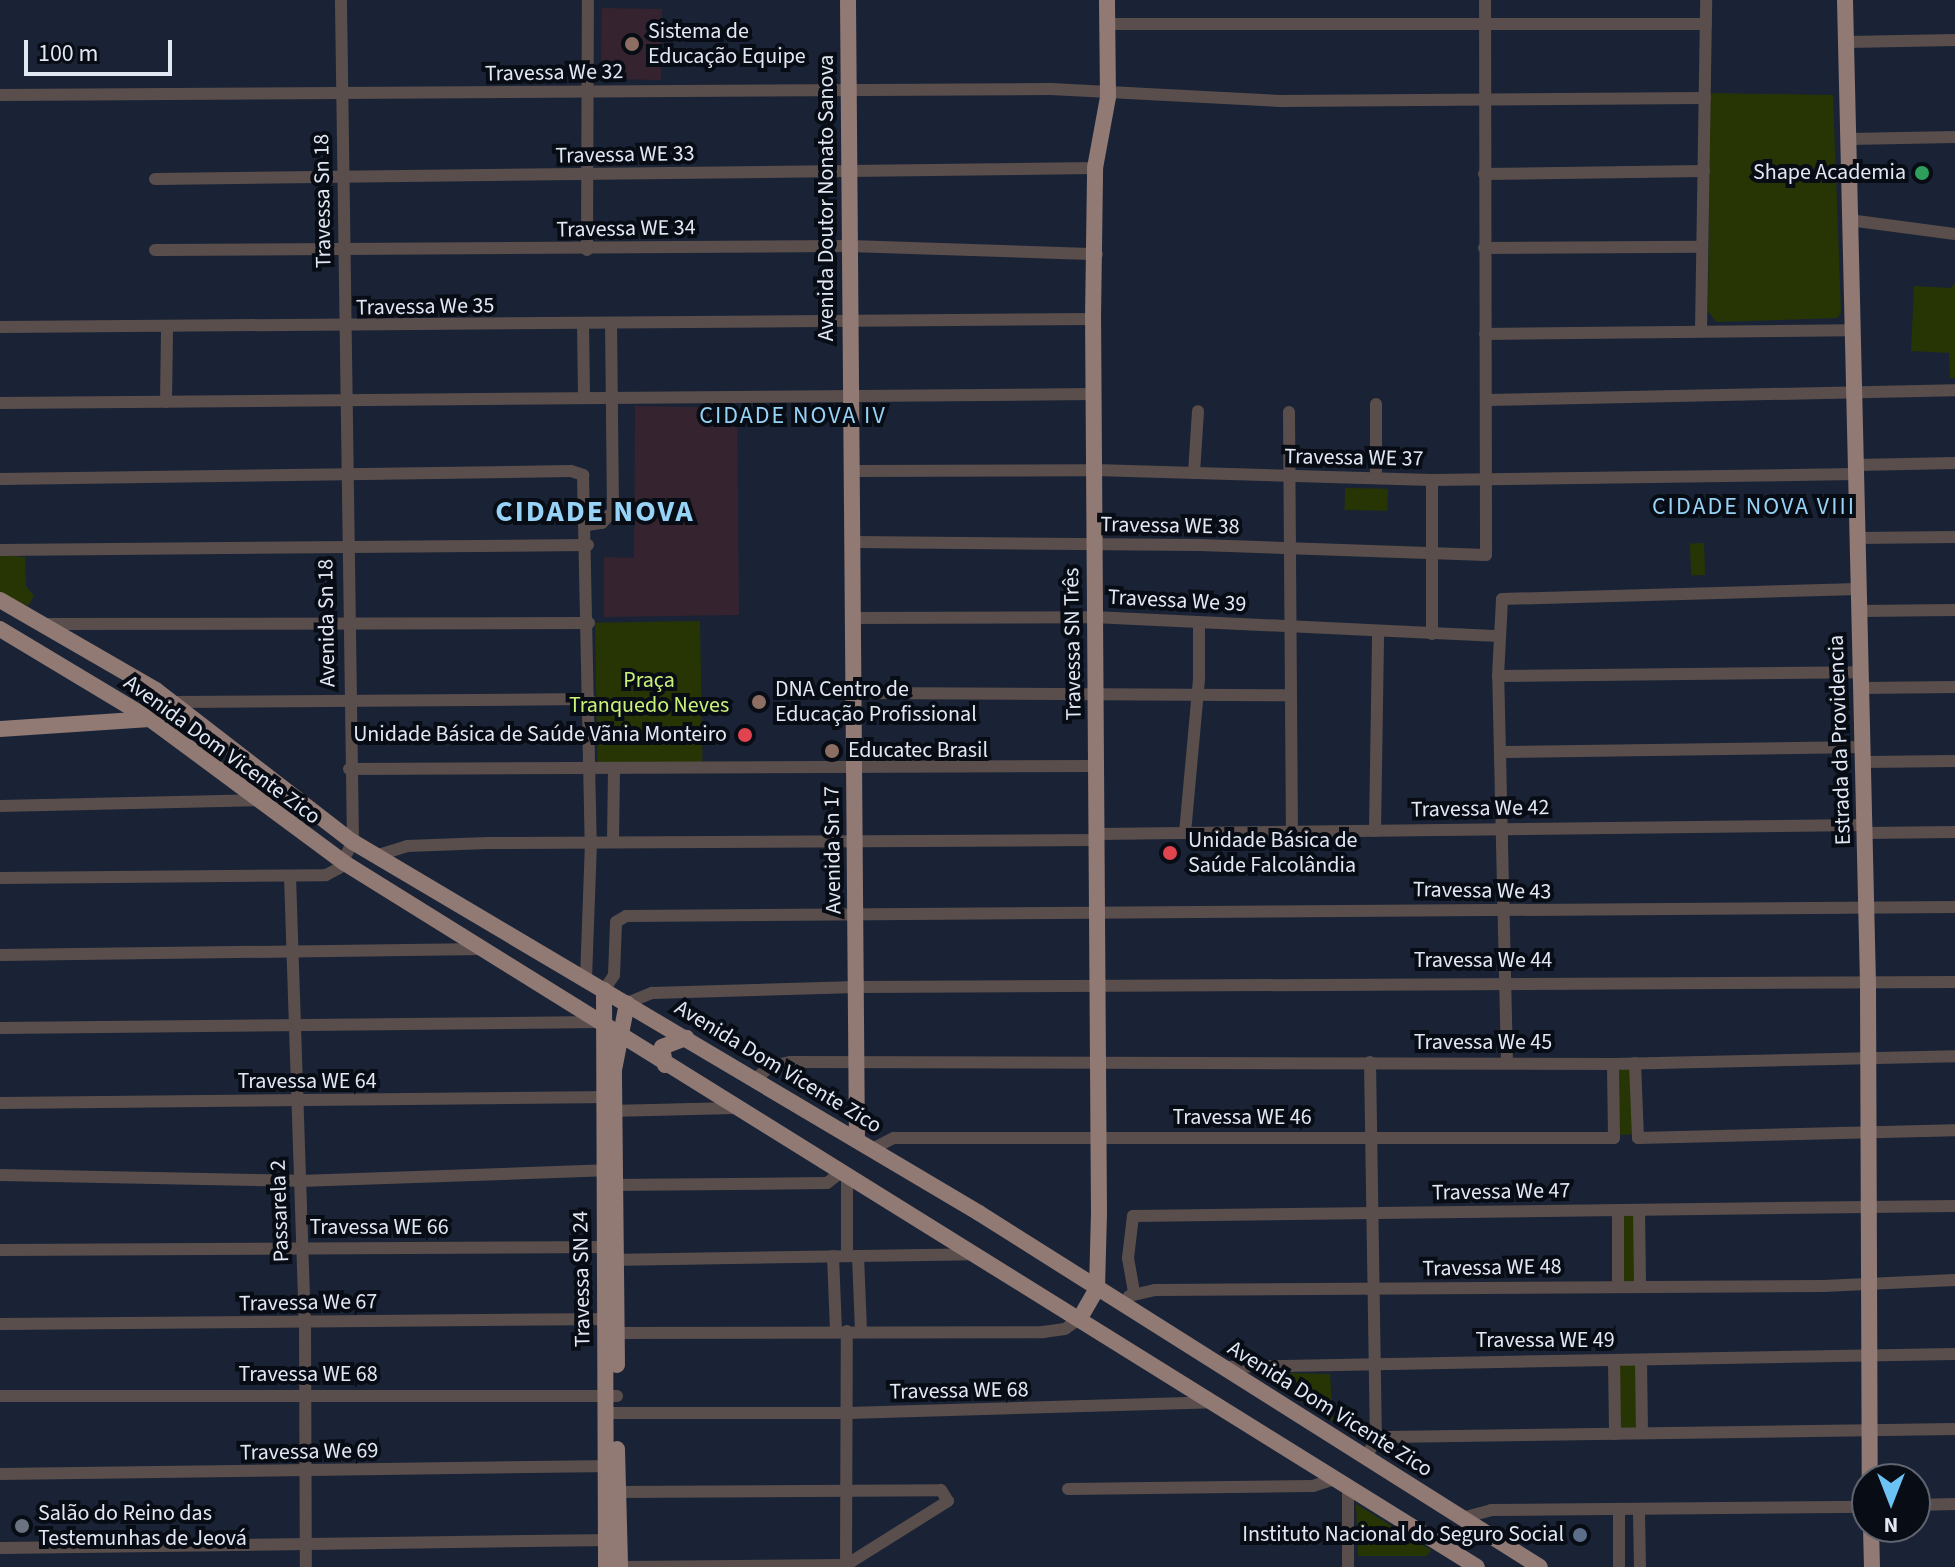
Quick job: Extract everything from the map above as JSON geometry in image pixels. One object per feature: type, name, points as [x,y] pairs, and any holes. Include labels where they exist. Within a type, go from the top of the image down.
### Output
[{"type":"main road","name":"Avenida Doutor Nonato Sanova","points":[[848,0],[850,395]]},
{"type":"main road","name":"Travessa SN Três","points":[[1097,1289],[1099,986],[1093,617],[1093,319],[1097,254],[1095,168],[1108,94],[1107,0]]},
{"type":"main road","name":"Estrada da Providencia","points":[[1845,0],[1868,984],[1870,1463]]},
{"type":"main road","name":"Avenida Sn 17","points":[[850,395],[857,1063]]},
{"type":"main road","name":"Avenida Dom Vicente Zico","points":[[0,600],[172,702],[375,856],[872,1149],[1540,1567]]},
{"type":"main road","name":"Avenida Dom Vicente Zico","points":[[0,629],[150,719],[255,800],[343,862],[843,1175],[974,1254],[998,1258],[1081,1316]]},
{"type":"main road","points":[[0,729],[150,719]]},
{"type":"main road","name":"Travessa SN 24","points":[[604,990],[613,1540],[621,1567]]},
{"type":"main road","name":"Travessa SN 24","points":[[608,1104],[617,1032],[627,1003]]},
{"type":"main road","points":[[665,1065],[662,1047],[686,1038]]},
{"type":"main road","points":[[857,1063],[857,1140]]},
{"type":"main road","points":[[1097,1289],[1081,1316],[1477,1567]]},
{"type":"main road","name":"Travessa SN 24","points":[[606,1567],[613,1540]]},
{"type":"main road","points":[[1871,1543],[1872,1567]]},
{"type":"street","name":"Travessa Sn 18","points":[[341,0],[345,402]]},
{"type":"street","points":[[587,250],[588,0]]},
{"type":"street","points":[[1485,0],[1486,479]]},
{"type":"street","points":[[1701,331],[1706,0]]},
{"type":"street","points":[[1108,24],[1706,24]]},
{"type":"street","points":[[1846,42],[1955,40]]},
{"type":"street","name":"Travessa We 32","points":[[0,95],[341,96],[849,91],[1108,94]]},
{"type":"street","points":[[1108,94],[1280,101],[1705,98]]},
{"type":"street","points":[[1848,139],[1955,137]]},
{"type":"street","name":"Travessa WE 33","points":[[155,179],[1095,168]]},
{"type":"street","points":[[1484,174],[1704,171]]},
{"type":"street","points":[[1849,220],[1955,234]]},
{"type":"street","name":"Travessa WE 34","points":[[155,250],[587,250],[850,246],[1097,254]]},
{"type":"street","points":[[1484,248],[1702,247]]},
{"type":"street","points":[[850,322],[1093,319]]},
{"type":"street","name":"Travessa We 35","points":[[0,327],[344,328],[850,322]]},
{"type":"street","points":[[583,324],[584,397]]},
{"type":"street","points":[[587,525],[602,523],[613,511],[611,324]]},
{"type":"street","points":[[166,402],[167,327]]},
{"type":"street","points":[[1485,334],[1851,330]]},
{"type":"street","points":[[1487,400],[1955,390]]},
{"type":"street","points":[[0,403],[1094,394]]},
{"type":"street","name":"Avenida Sn 18","points":[[345,402],[347,697],[353,842]]},
{"type":"street","points":[[1376,404],[1376,478]]},
{"type":"street","points":[[1194,473],[1198,411]]},
{"type":"street","points":[[1289,412],[1287,549],[1292,832]]},
{"type":"street","name":"Travessa WE 37","points":[[852,471],[1095,470],[1432,480],[1855,469],[1955,463]]},
{"type":"street","points":[[0,479],[571,471],[586,481],[591,842],[586,981]]},
{"type":"street","name":"Travessa WE 38","points":[[853,542],[1094,544],[1486,555],[1486,479]]},
{"type":"street","points":[[1432,480],[1432,634]]},
{"type":"street","points":[[1857,538],[1955,537]]},
{"type":"street","points":[[0,550],[588,545]]},
{"type":"street","points":[[1507,1063],[1501,829],[1503,752],[1498,676],[1502,599],[1858,589]]},
{"type":"street","points":[[1858,611],[1955,610]]},
{"type":"street","name":"Travessa We 39","points":[[852,618],[1093,617],[1499,636]]},
{"type":"street","points":[[42,624],[589,623]]},
{"type":"street","points":[[1185,833],[1198,695],[1199,623]]},
{"type":"street","points":[[1375,831],[1378,631]]},
{"type":"street","points":[[1498,676],[1860,680],[1955,687]]},
{"type":"street","points":[[854,693],[1096,691],[1289,695]]},
{"type":"street","points":[[172,702],[347,697],[589,699]]},
{"type":"street","points":[[1503,752],[1862,755],[1955,761]]},
{"type":"street","points":[[349,769],[1095,766]]},
{"type":"street","points":[[613,842],[614,770]]},
{"type":"street","points":[[0,806],[255,800]]},
{"type":"street","name":"Travessa We 42","points":[[1096,837],[1501,829],[1955,832]]},
{"type":"street","points":[[375,856],[407,846],[1096,837]]},
{"type":"street","points":[[0,878],[326,875],[343,862],[353,842]]},
{"type":"street","name":"Passarela 2","points":[[290,876],[305,1322],[306,1567]]},
{"type":"street","name":"Travessa We 43","points":[[1098,914],[1303,908],[1503,911],[1955,907]]},
{"type":"street","points":[[604,990],[614,975],[616,922],[622,917],[1098,914]]},
{"type":"street","points":[[0,955],[484,949]]},
{"type":"street","name":"Travessa We 44","points":[[1099,986],[1507,981],[1955,982]]},
{"type":"street","points":[[627,1003],[652,993],[857,987],[1099,986]]},
{"type":"street","points":[[0,1028],[294,1028],[603,1022]]},
{"type":"street","name":"Travessa We 45","points":[[1098,1064],[1613,1064],[1955,1056]]},
{"type":"street","points":[[1366,1458],[1376,1438],[1377,1362],[1375,1137],[1370,1062]]},
{"type":"street","points":[[755,1079],[782,1063],[1098,1064]]},
{"type":"street","points":[[1635,1063],[1638,1138],[1955,1130]]},
{"type":"street","name":"Travessa WE 46","points":[[872,1149],[894,1138],[1614,1138],[1613,1064]]},
{"type":"street","name":"Travessa WE 64","points":[[0,1103],[608,1104],[734,1108]]},
{"type":"street","points":[[0,1175],[299,1181],[608,1178],[827,1183],[843,1175],[861,1330]]},
{"type":"street","name":"Travessa We 47","points":[[1134,1292],[1128,1258],[1133,1216],[1955,1206]]},
{"type":"street","points":[[1618,1210],[1618,1286]]},
{"type":"street","points":[[1639,1210],[1640,1286]]},
{"type":"street","name":"Travessa WE 66","points":[[0,1250],[302,1248],[609,1254]]},
{"type":"street","points":[[609,1254],[974,1254]]},
{"type":"street","points":[[833,1256],[848,1413],[846,1565]]},
{"type":"street","name":"Travessa WE 48","points":[[1134,1292],[1955,1280]]},
{"type":"street","points":[[1121,1304],[1134,1292]]},
{"type":"street","name":"Travessa We 67","points":[[0,1324],[305,1322],[1043,1332],[1065,1329],[1081,1316]]},
{"type":"street","name":"Travessa WE 49","points":[[1222,1367],[1955,1354]]},
{"type":"street","points":[[1614,1360],[1615,1434]]},
{"type":"street","points":[[1641,1360],[1642,1433]]},
{"type":"street","name":"Travessa WE 68","points":[[0,1396],[305,1396],[848,1413],[1216,1402]]},
{"type":"street","points":[[1376,1438],[1955,1429]]},
{"type":"street","name":"Travessa We 69","points":[[0,1474],[304,1473],[612,1466]]},
{"type":"street","points":[[1068,1489],[1313,1486],[1343,1482],[1348,1567]]},
{"type":"street","points":[[612,1492],[941,1490],[947,1505],[846,1565],[621,1567]]},
{"type":"street","points":[[1931,1505],[1955,1504]]},
{"type":"street","points":[[1462,1518],[1491,1510],[1639,1512],[1851,1507]]},
{"type":"street","points":[[1619,1512],[1619,1567]]},
{"type":"street","points":[[1639,1512],[1640,1567]]},
{"type":"street","points":[[0,1548],[613,1540]]},
{"type":"shaded area","name":"Sistema de Educação Equipe","points":[[602,8],[662,9],[661,80],[601,79]]},
{"type":"shaded area","points":[[635,406],[737,408],[739,615],[604,617],[604,557],[634,558]]},
{"type":"green space","points":[[1710,93],[1833,95],[1841,313],[1837,318],[1716,322],[1708,311]]},
{"type":"green space","points":[[1955,283],[1955,378],[1950,378],[1949,353],[1911,351],[1914,286],[1951,288]]},
{"type":"green space","points":[[1345,488],[1388,489],[1388,511],[1345,510]]},
{"type":"green space","points":[[1690,543],[1704,543],[1705,575],[1691,575]]},
{"type":"green space","points":[[0,555],[25,557],[26,586],[34,596],[28,606],[0,595]]},
{"type":"green space","name":"Praça Tranquedo Neves","points":[[700,621],[702,764],[598,766],[595,623]]},
{"type":"green space","points":[[1631,1069],[1632,1134],[1624,1135],[1619,1134],[1619,1070]]},
{"type":"green space","points":[[1618,1210],[1639,1210],[1639,1286],[1618,1286]]},
{"type":"green space","points":[[1620,1365],[1636,1365],[1636,1429],[1620,1429]]},
{"type":"green space","points":[[1252,1372],[1330,1374],[1333,1421]]},
{"type":"green space","points":[[1356,1504],[1431,1550],[1427,1556],[1358,1556]]},
{"type":"place","name":"Sistema de Educação Equipe","points":[[632,44]]},
{"type":"place","name":"Shape Academia","points":[[1922,173]]},
{"type":"place","name":"DNA Centro de Educação Profissional","points":[[759,702]]},
{"type":"place","name":"Unidade Básica de Saúde Vãnia Monteiro","points":[[745,735]]},
{"type":"place","name":"Educatec Brasil","points":[[832,751]]},
{"type":"place","name":"Unidade Básica de Saúde Falcolândia","points":[[1170,853]]},
{"type":"place","name":"Salão do Reino das Testemunhas de Jeová","points":[[22,1526]]},
{"type":"place","name":"Instituto Nacional do Seguro Social","points":[[1580,1535]]},
{"type":"district","name":"CIDADE NOVA IV","points":[[793,416]]},
{"type":"district","name":"CIDADE NOVA VIII","points":[[1754,507]]},
{"type":"district","name":"CIDADE NOVA","points":[[595,512]]}]
